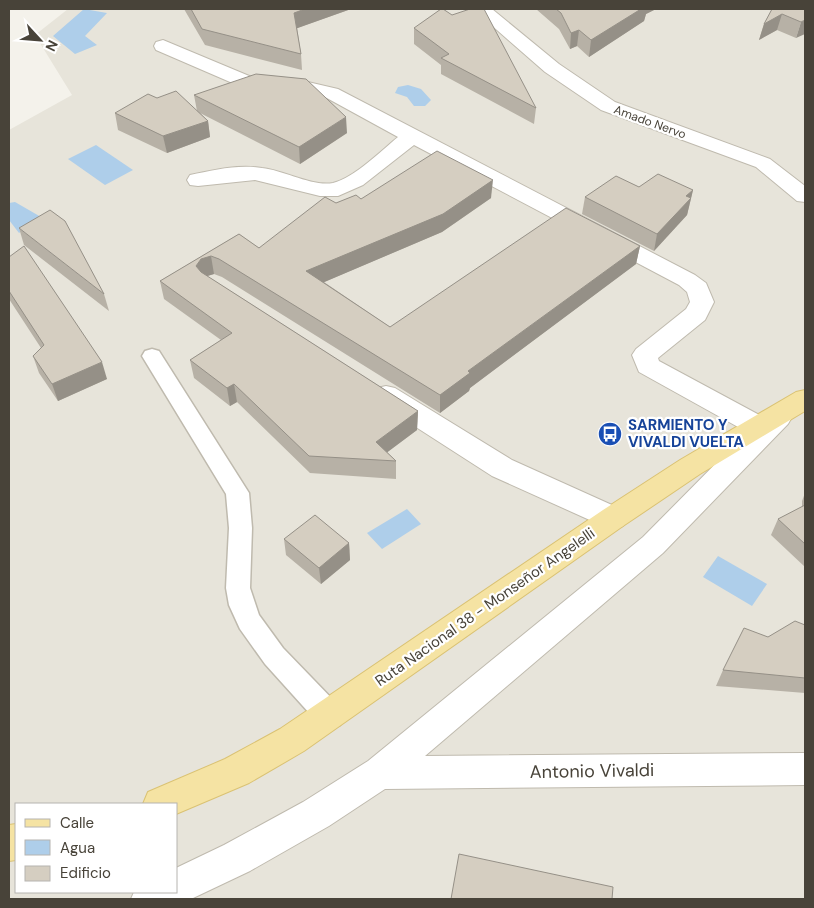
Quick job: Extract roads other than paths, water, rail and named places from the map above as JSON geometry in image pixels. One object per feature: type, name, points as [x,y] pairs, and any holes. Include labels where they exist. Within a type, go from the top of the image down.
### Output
[{"type":"main road","name":"Ruta Nacional 38 - Monseñor Angelelli","points":[[162,803],[237,771],[292,740],[330,716],[612,518],[758,426],[795,405]]},
{"type":"street","name":"Amado Nervo","points":[[482,9],[552,68],[608,106],[763,163],[805,196]]},
{"type":"street","points":[[163,46],[251,84],[295,84],[331,93],[687,280],[698,289],[702,302],[696,314],[645,355],[648,366],[758,426]]},
{"type":"street","points":[[198,180],[232,174],[262,174],[318,188],[336,189],[349,184],[412,136]]},
{"type":"street","points":[[370,384],[502,468],[612,518]]},
{"type":"street","points":[[178,886],[237,858],[316,814],[380,772],[653,545],[795,405]]},
{"type":"street","name":"Antonio Vivaldi","points":[[380,772],[805,769]]},
{"type":"street","points":[[150,899],[164,893]]},
{"type":"lane","points":[[152,356],[237,492],[241,509],[238,588],[241,607],[254,632],[330,716]]},
{"type":"water","points":[[84,9],[107,13],[85,36],[97,45],[75,54],[53,36]]},
{"type":"water","points":[[408,85],[421,89],[431,100],[425,106],[414,106],[407,97],[395,93],[398,87]]},
{"type":"water","points":[[96,145],[133,170],[105,185],[68,159]]},
{"type":"water","points":[[15,202],[41,217],[19,233],[9,220],[9,203]]},
{"type":"water","points":[[407,509],[421,524],[382,549],[367,533]]},
{"type":"water","points":[[718,556],[767,584],[752,606],[703,577]]},
{"type":"place","name":"SARMIENTO Y VIVALDI VUELTA","points":[[610,434]]}]
